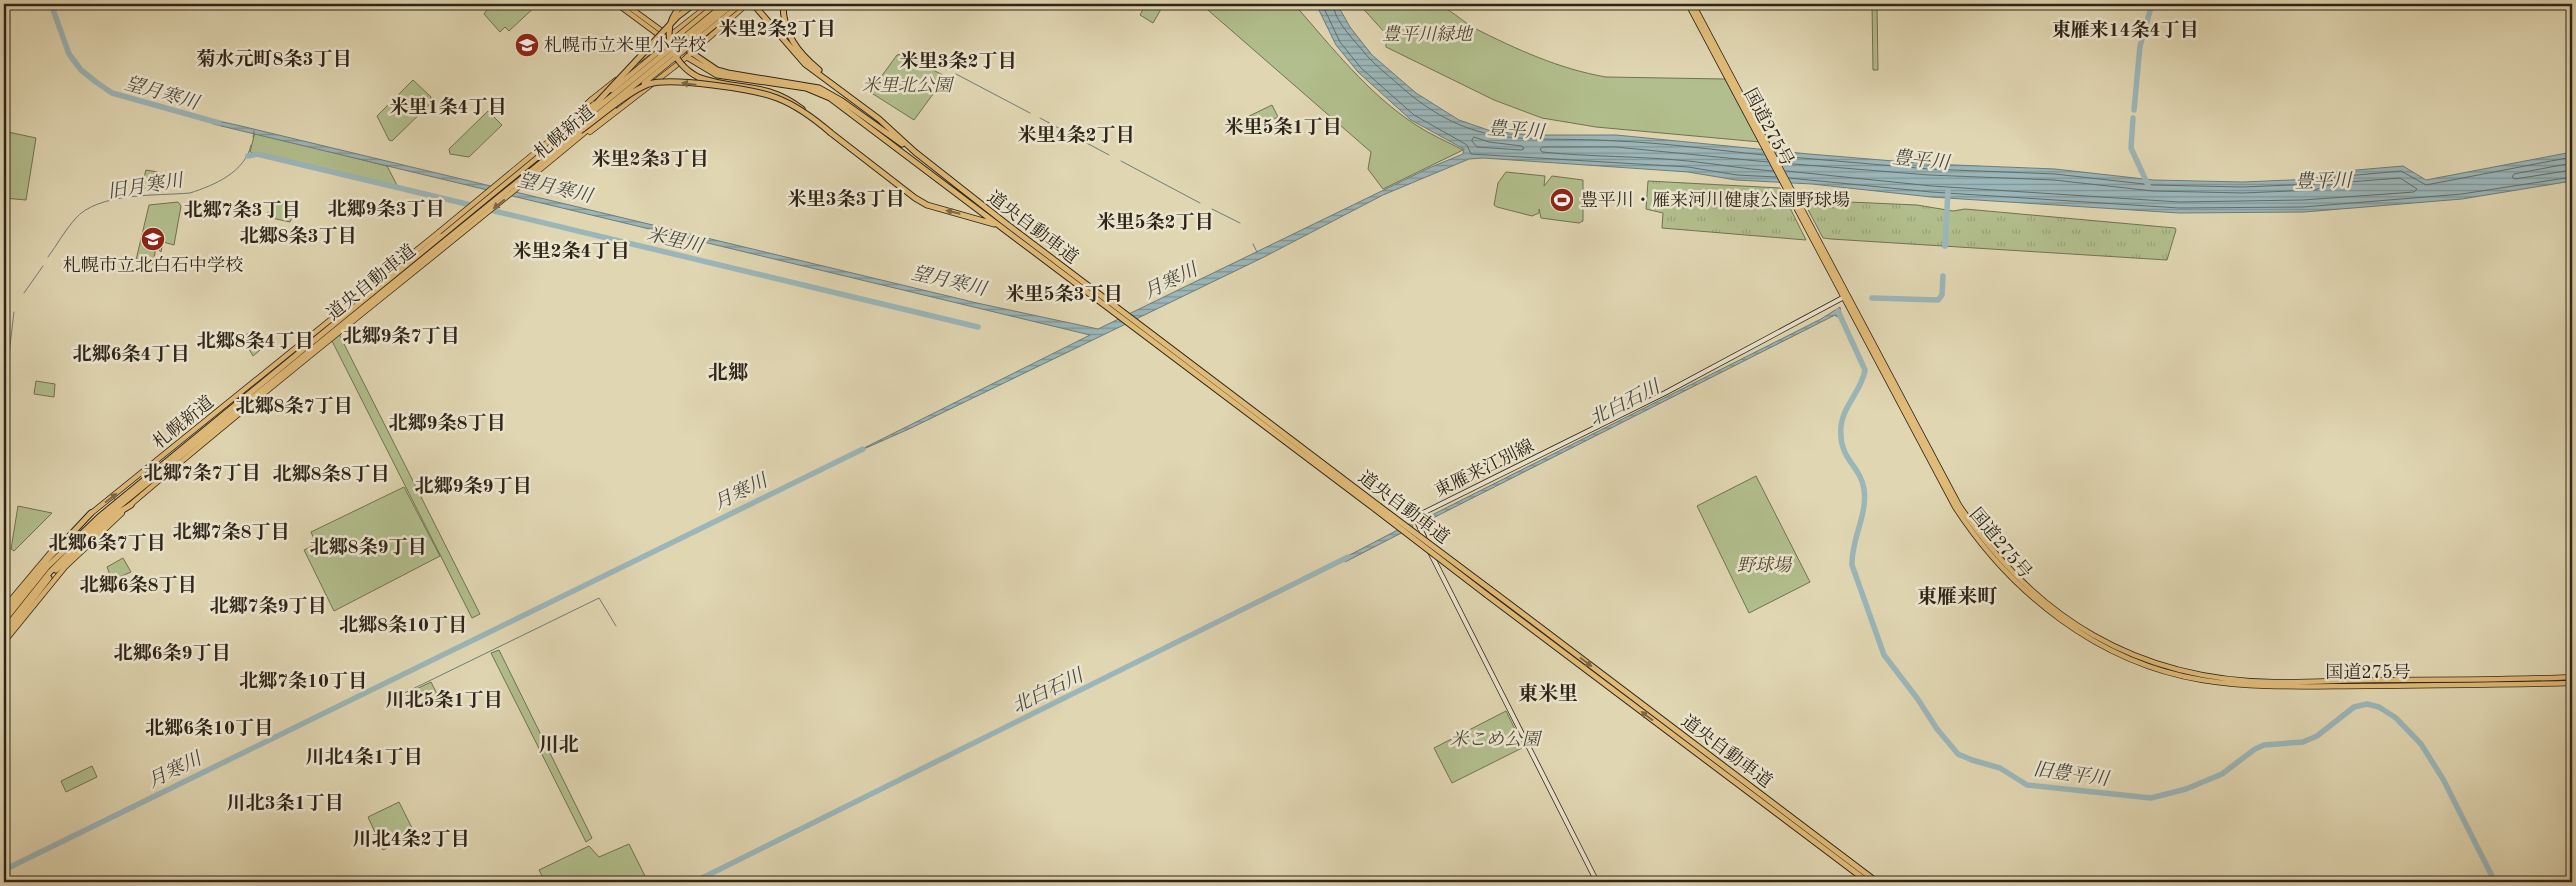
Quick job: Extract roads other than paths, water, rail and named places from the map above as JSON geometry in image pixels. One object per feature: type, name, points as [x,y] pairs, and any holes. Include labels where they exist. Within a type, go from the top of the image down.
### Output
[{"type":"highway","points":[[683,4],[674,16],[669,31],[671,49],[682,67],[708,81],[761,88],[777,93],[794,103],[921,201],[1002,226]]},
{"type":"highway","points":[[574,126],[637,63],[677,17],[694,4]]},
{"type":"highway","points":[[678,46],[725,4]]},
{"type":"highway","points":[[678,46],[733,4]]},
{"type":"highway","points":[[753,4],[806,64],[848,94]]},
{"type":"highway","points":[[783,4],[786,27],[794,44],[807,60],[915,152]]},
{"type":"highway","name":"道央自動車道","points":[[4,621],[47,568],[98,517],[574,126],[678,46]]},
{"type":"highway","name":"道央自動車道","points":[[4,630],[50,572],[102,521],[580,131],[678,46]]},
{"type":"highway","points":[[690,55],[708,70],[727,78],[806,86],[822,91],[915,152]]},
{"type":"highway","points":[[580,131],[638,90],[661,82],[743,91],[776,97],[829,131]]},
{"type":"highway","points":[[822,91],[1002,226]]},
{"type":"highway","name":"道央自動車道","points":[[915,152],[1002,226],[1377,507],[1716,764],[1868,882]]},
{"type":"highway","points":[[4,637],[51,575],[99,528],[130,505]]},
{"type":"highway","points":[[4,614],[46,561],[91,513]]},
{"type":"highway","name":"道央自動車道","points":[[1716,764],[1877,882]]},
{"type":"main road","points":[[617,4],[690,55]]},
{"type":"main road","points":[[625,4],[670,36],[690,55]]},
{"type":"main road","points":[[552,137],[592,99],[710,4]]},
{"type":"main road","name":"札幌新道","points":[[4,608],[45,558],[91,513],[143,474],[716,4]]},
{"type":"main road","name":"札幌新道","points":[[4,642],[65,567],[130,505],[741,4]]},
{"type":"main road","points":[[565,150],[690,55],[748,4]]},
{"type":"main road","points":[[1688,4],[1705,31]]},
{"type":"main road","points":[[1693,4],[1705,31]]},
{"type":"main road","name":"国道275号","points":[[1705,31],[1955,507],[1974,537],[2024,592],[2078,632],[2147,666],[2201,680],[2271,687],[2572,684]]},
{"type":"main road","name":"国道275号","points":[[1845,296],[1959,505],[1978,534],[2025,586],[2054,610],[2081,628],[2138,658],[2203,676],[2273,682],[2456,681],[2572,677]]},
{"type":"main road","name":"東雁来江別線","points":[[1597,882],[1463,613],[1431,555],[1415,517],[1664,393],[1845,296]]},
{"type":"water","name":"豊平川","points":[[1316,4],[1337,4],[1350,27],[1372,55],[1416,93],[1459,120],[1491,131],[1533,135],[1616,135],[1930,164],[2055,169],[2153,180],[2243,182],[2314,179],[2333,172],[2403,166],[2426,180],[2572,152],[2572,181],[2462,199],[2304,212],[2179,213],[1931,197],[1812,184],[1736,180],[1688,172],[1483,158],[1469,159],[1383,195],[1264,257],[911,428],[848,456],[1090,335],[213,124],[214,120],[241,126],[977,303],[1098,329],[1429,168],[1463,154],[1464,149],[1411,120],[1358,72],[1336,45]]},
{"type":"water","points":[[1840,307],[1841,315],[1837,317],[1835,315],[1425,522],[1424,519],[1821,319]]},
{"type":"water","points":[[1411,523],[1413,527],[1345,562],[1342,559]]},
{"type":"waterway","name":"望月寒川","points":[[51,4],[69,54],[81,70],[96,82],[112,93],[219,123]]},
{"type":"waterway","points":[[2134,110],[2140,46],[2152,4]]},
{"type":"waterway","points":[[912,51],[946,69]]},
{"type":"waterway","points":[[956,74],[1030,113]]},
{"type":"waterway","points":[[1040,118],[1109,155]]},
{"type":"waterway","points":[[2133,118],[2131,148],[2148,185]]},
{"type":"waterway","name":"旧月寒川","points":[[253,137],[254,131]]},
{"type":"waterway","name":"旧月寒川","points":[[48,257],[71,223],[85,210],[98,204],[129,197],[190,193],[200,190],[236,170],[248,154],[251,145]]},
{"type":"waterway","name":"米里川","points":[[248,156],[257,154],[475,206]]},
{"type":"waterway","points":[[1121,161],[1200,203]]},
{"type":"waterway","points":[[1945,246],[1948,191]]},
{"type":"waterway","name":"米里川","points":[[486,209],[978,327]]},
{"type":"waterway","points":[[1212,209],[1240,223]]},
{"type":"waterway","points":[[1253,244],[1257,252]]},
{"type":"waterway","name":"旧月寒川","points":[[24,293],[43,266]]},
{"type":"waterway","points":[[1872,298],[1938,300],[1942,295],[1943,276]]},
{"type":"waterway","name":"旧豊平川","points":[[1838,311],[1865,370],[1860,384],[1845,412],[1841,426],[1843,447],[1862,481],[1865,499],[1852,555],[1852,565],[1884,655],[1917,698],[1937,729],[1958,754],[2000,768],[2027,785],[2151,798],[2186,789],[2222,774],[2255,749],[2264,745],[2303,742],[2317,736],[2354,707],[2367,704],[2379,707],[2396,718],[2421,744],[2443,779],[2495,882]]},
{"type":"waterway","name":"旧月寒川","points":[[4,396],[14,312]]},
{"type":"waterway","name":"月寒川","points":[[4,870],[863,449]]},
{"type":"waterway","name":"北白石川","points":[[694,882],[1348,557]]},
{"type":"waterway","points":[[386,702],[599,598],[616,626]]},
{"type":"place","name":"札幌市立米里小学校","points":[[527,45]]},
{"type":"place","name":"豊平川・雁来河川健康公園野球場","points":[[1562,200]]},
{"type":"place","name":"札幌市立北白石中学校","points":[[153,239]]},
{"type":"district","name":"米里2条2丁目","points":[[777,28]]},
{"type":"district","name":"東雁来14条4丁目","points":[[2125,29]]},
{"type":"district","name":"菊水元町8条3丁目","points":[[274,58]]},
{"type":"district","name":"米里3条2丁目","points":[[958,60]]},
{"type":"district","name":"米里1条4丁目","points":[[448,106]]},
{"type":"district","name":"米里5条1丁目","points":[[1283,126]]},
{"type":"district","name":"米里4条2丁目","points":[[1076,134]]},
{"type":"district","name":"米里2条3丁目","points":[[650,158]]},
{"type":"district","name":"米里3条3丁目","points":[[846,198]]},
{"type":"district","name":"北郷9条3丁目","points":[[386,208]]},
{"type":"district","name":"北郷7条3丁目","points":[[242,209]]},
{"type":"district","name":"米里5条2丁目","points":[[1155,221]]},
{"type":"district","name":"北郷8条3丁目","points":[[298,235]]},
{"type":"district","name":"米里2条4丁目","points":[[571,250]]},
{"type":"district","name":"米里5条3丁目","points":[[1064,293]]},
{"type":"district","name":"北郷9条7丁目","points":[[401,335]]},
{"type":"district","name":"北郷8条4丁目","points":[[255,340]]},
{"type":"district","name":"北郷6条4丁目","points":[[131,353]]},
{"type":"district","name":"北郷","points":[[728,372]]},
{"type":"district","name":"北郷8条7丁目","points":[[294,405]]},
{"type":"district","name":"北郷9条8丁目","points":[[447,422]]},
{"type":"district","name":"北郷7条7丁目","points":[[202,472]]},
{"type":"district","name":"北郷8条8丁目","points":[[331,473]]},
{"type":"district","name":"北郷9条9丁目","points":[[473,485]]},
{"type":"district","name":"北郷7条8丁目","points":[[231,531]]},
{"type":"district","name":"北郷6条7丁目","points":[[107,542]]},
{"type":"district","name":"北郷8条9丁目","points":[[368,546]]},
{"type":"district","name":"北郷6条8丁目","points":[[138,584]]},
{"type":"district","name":"東雁来町","points":[[1957,596]]},
{"type":"district","name":"北郷7条9丁目","points":[[268,605]]},
{"type":"district","name":"北郷8条10丁目","points":[[403,624]]},
{"type":"district","name":"北郷6条9丁目","points":[[172,652]]},
{"type":"district","name":"北郷7条10丁目","points":[[303,680]]},
{"type":"district","name":"東米里","points":[[1548,693]]},
{"type":"district","name":"川北5条1丁目","points":[[444,699]]},
{"type":"district","name":"北郷6条10丁目","points":[[209,727]]},
{"type":"district","name":"川北","points":[[559,744]]},
{"type":"district","name":"川北4条1丁目","points":[[364,756]]},
{"type":"district","name":"川北3条1丁目","points":[[285,802]]},
{"type":"district","name":"川北4条2丁目","points":[[411,838]]},
{"type":"park label","name":"豊平川緑地","points":[[1427,34]]},
{"type":"park label","name":"米里北公園","points":[[907,85]]},
{"type":"park label","name":"野球場","points":[[1764,565]]},
{"type":"park label","name":"米こめ公園","points":[[1495,739]]}]
